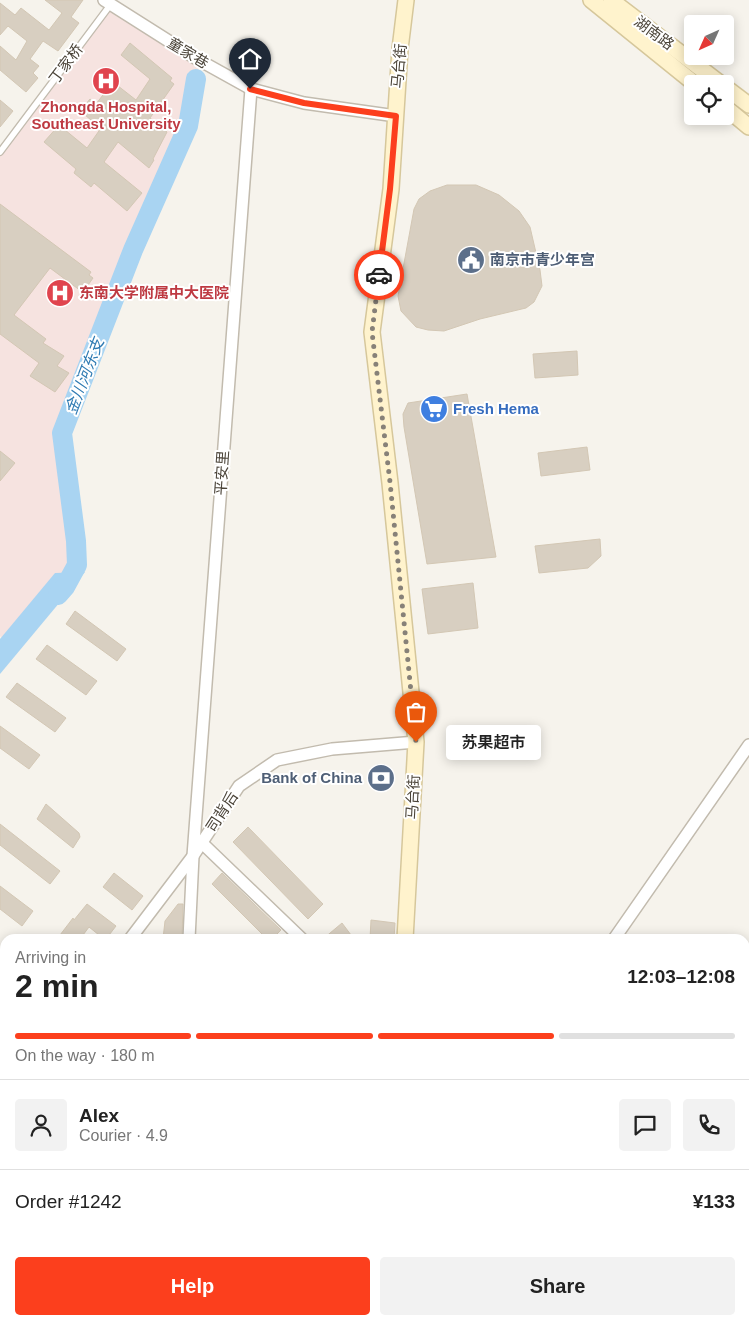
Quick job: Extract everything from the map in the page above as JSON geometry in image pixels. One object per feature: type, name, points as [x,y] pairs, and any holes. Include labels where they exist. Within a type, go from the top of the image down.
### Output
[{"type":"street","name":"马台街","points":[[405,934],[416,742],[390,482],[372,332],[390,189],[400,49],[406,0]]},
{"type":"street","name":"湖南路","points":[[591,0],[684,75]]},
{"type":"street","name":"湖南路","points":[[611,0],[709,75]]},
{"type":"street","name":"童家巷","points":[[109,1],[197,59],[250,89],[304,103],[396,116]]},
{"type":"street","name":"平安里","points":[[189,934],[193,856],[250,89]]},
{"type":"street","points":[[734,94],[749,106]]},
{"type":"street","points":[[734,115],[749,127]]},
{"type":"street","name":"司背后","points":[[134,934],[193,856],[239,786],[277,760],[332,749],[416,742]]},
{"type":"street","points":[[617,934],[749,746]]},
{"type":"street","points":[[202,843],[297,934]]},
{"type":"lane","name":"丁家桥","points":[[0,152],[109,1]]},
{"type":"shaded area","name":"东南大学附属中大医院","points":[[110,4],[200,61],[188,126],[62,433],[76,541],[77,565],[65,587],[14,648],[0,636],[0,152]]},
{"type":"water","points":[[85,572],[0,674],[0,639],[55,573]]},
{"type":"building","points":[[45,0],[83,0],[71,17],[79,23],[58,51],[43,41],[30,59],[39,66],[33,73],[38,78],[26,92],[0,70],[0,46],[16,60],[27,41],[8,26],[0,35],[0,3],[15,15],[21,8],[49,30],[62,13]]},
{"type":"building","points":[[130,43],[172,78],[170,81],[174,84],[150,118],[167,132],[149,168],[118,142],[104,162],[142,193],[127,211],[94,183],[91,187],[74,173],[76,169],[44,142],[59,125],[87,148],[101,128],[80,111],[90,99],[96,104],[113,82],[136,100],[150,79],[121,55]]},
{"type":"building","points":[[0,100],[13,111],[0,127]]},
{"type":"building","name":"南京市青少年宫","points":[[447,185],[476,185],[499,195],[519,211],[530,227],[542,286],[534,302],[526,308],[480,319],[444,331],[428,330],[416,327],[401,311],[398,296],[414,209],[419,199],[430,191]]},
{"type":"building","points":[[0,204],[91,272],[89,275],[93,278],[86,288],[84,287],[81,291],[50,268],[14,315],[46,339],[43,343],[64,356],[57,366],[69,373],[55,392],[30,376],[39,363],[0,334]]},
{"type":"building","points":[[577,351],[578,375],[535,378],[533,354]]},
{"type":"building","points":[[467,394],[496,557],[427,564],[403,414],[408,403]]},
{"type":"building","points":[[587,447],[590,470],[541,476],[538,453]]},
{"type":"building","points":[[0,451],[15,463],[0,481]]},
{"type":"building","points":[[600,539],[601,556],[588,568],[539,573],[535,546]]},
{"type":"building","points":[[473,583],[478,628],[428,634],[422,589]]},
{"type":"building","points":[[75,611],[126,649],[117,661],[66,624]]},
{"type":"building","points":[[47,645],[97,681],[86,695],[36,659]]},
{"type":"building","points":[[17,683],[66,718],[55,732],[6,697]]},
{"type":"building","points":[[0,726],[40,755],[29,769],[0,748]]},
{"type":"building","points":[[46,804],[79,833],[80,837],[73,848],[37,819]]},
{"type":"building","points":[[0,824],[60,871],[50,884],[0,845]]},
{"type":"building","points":[[248,827],[323,904],[308,919],[233,842]]},
{"type":"building","points":[[114,873],[143,896],[132,910],[103,887]]},
{"type":"building","points":[[222,873],[281,930],[277,934],[262,934],[212,884]]},
{"type":"building","points":[[0,886],[33,911],[22,926],[0,909]]},
{"type":"building","points":[[87,904],[116,926],[110,934],[98,934],[89,927],[84,934],[61,934],[73,918],[74,920]]},
{"type":"building","points":[[178,904],[183,904],[182,934],[164,934],[165,921]]},
{"type":"building","points":[[371,920],[395,923],[394,934],[370,934]]},
{"type":"building","points":[[342,923],[350,934],[329,934]]},
{"type":"waterway","name":"金川河东支","points":[[58,595],[65,587],[77,565],[76,541],[62,433],[133,250],[188,126],[196,79]]},
{"type":"way so far","points":[[379,275],[372,332],[390,482],[416,742]]},
{"type":"place","name":"Zhongda Hospital, Southeast University","points":[[106,81]]},
{"type":"place","name":"南京市青少年宫","points":[[471,260]]},
{"type":"place","name":"东南大学附属中大医院","points":[[60,293]]},
{"type":"place","name":"Fresh Hema","points":[[434,409]]},
{"type":"place","name":"苏果超市","points":[[416,742]]},
{"type":"place","name":"Bank of China","points":[[381,778]]},
{"type":"route","points":[[250,89],[304,103],[396,116],[390,189],[379,275]]}]
